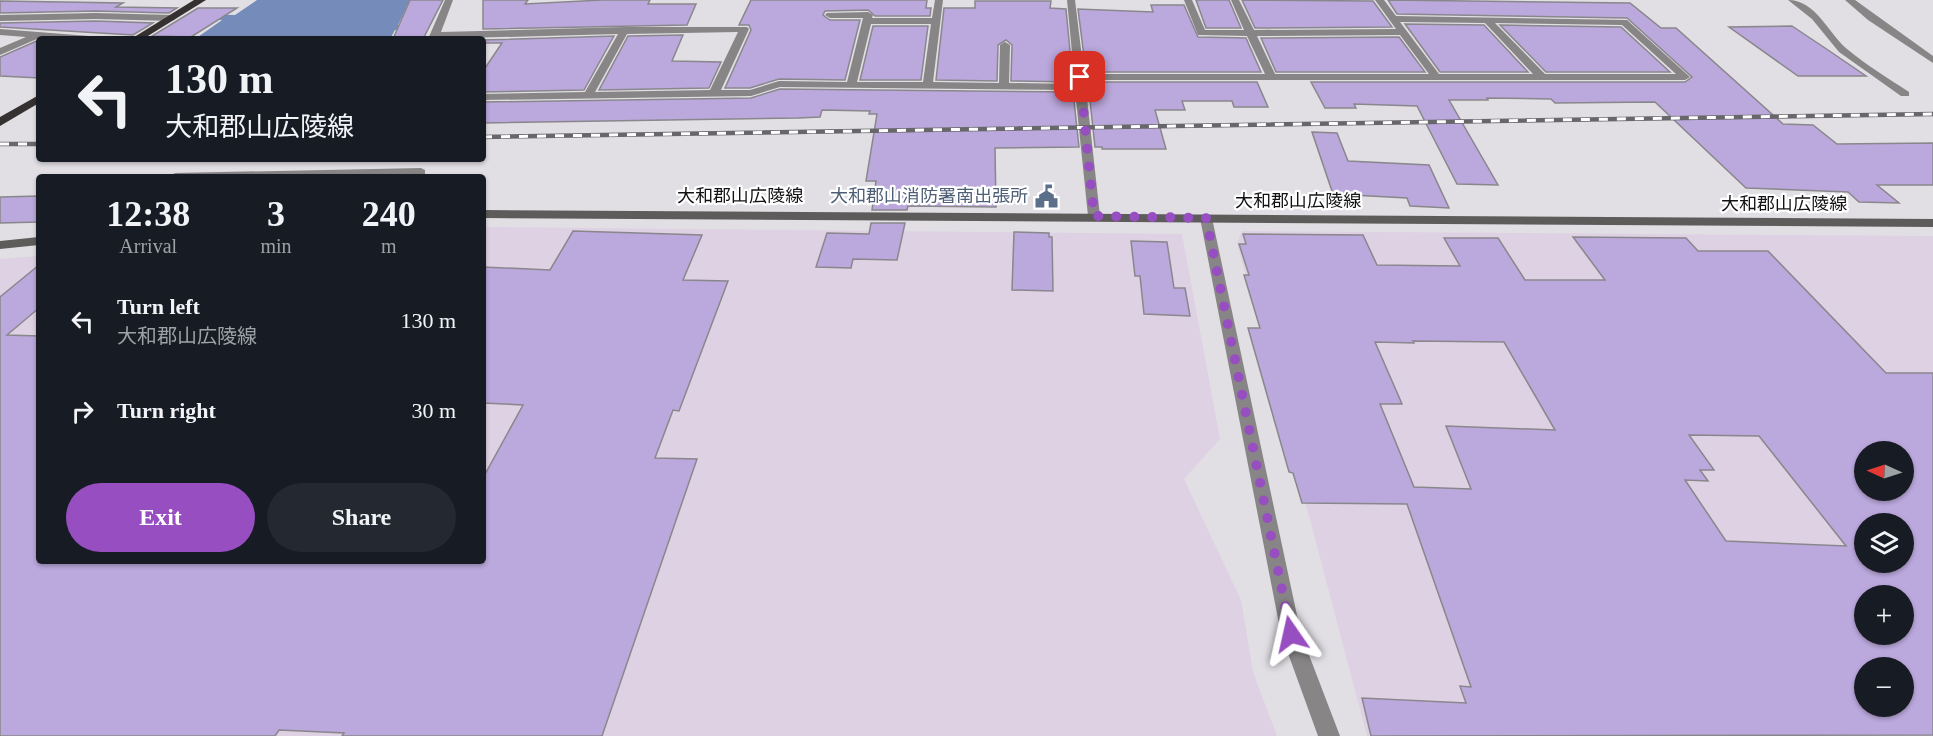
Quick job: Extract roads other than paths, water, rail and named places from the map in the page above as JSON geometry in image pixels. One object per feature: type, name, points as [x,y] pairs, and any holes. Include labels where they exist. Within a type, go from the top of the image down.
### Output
[{"type":"highway","points":[[141,36],[201,0]]},
{"type":"highway","points":[[0,122],[36,100]]},
{"type":"main road","name":"大和郡山広陵線","points":[[486,214],[1933,223]]},
{"type":"main road","points":[[0,245],[36,241]]},
{"type":"street","points":[[434,36],[449,0]]},
{"type":"street","points":[[928,85],[939,0]]},
{"type":"street","points":[[1071,0],[1094,216]]},
{"type":"street","points":[[1188,0],[1201,33],[1403,32]]},
{"type":"street","points":[[1235,0],[1271,76]]},
{"type":"street","points":[[1379,0],[1436,77]]},
{"type":"street","points":[[1792,0],[1815,17],[1842,50],[1905,94]]},
{"type":"street","points":[[1849,0],[1871,18],[1933,60]]},
{"type":"street","points":[[830,15],[868,15],[851,85]]},
{"type":"street","points":[[0,18],[96,16],[171,18]]},
{"type":"street","points":[[486,97],[752,93],[779,84],[1004,86],[1271,76],[1685,77],[1624,21],[1393,19]]},
{"type":"street","points":[[1487,20],[1541,76]]},
{"type":"street","points":[[866,21],[936,21]]},
{"type":"street","points":[[461,36],[625,30],[744,29],[714,94]]},
{"type":"street","points":[[588,96],[625,30]]},
{"type":"street","points":[[0,32],[50,36]]},
{"type":"street","points":[[0,52],[37,35]]},
{"type":"street","points":[[1004,86],[1005,45]]},
{"type":"street","points":[[1206,218],[1291,634],[1329,736]]},
{"type":"water","points":[[257,0],[410,0],[398,25],[431,23],[429,27],[395,30],[392,36],[199,36],[222,20],[190,18],[196,14],[235,15]]},
{"type":"railway","points":[[486,137],[1933,114]]},
{"type":"railway","points":[[0,144],[36,144]]},
{"type":"place","name":"大和郡山消防署南出張所","points":[[1046,196]]}]
